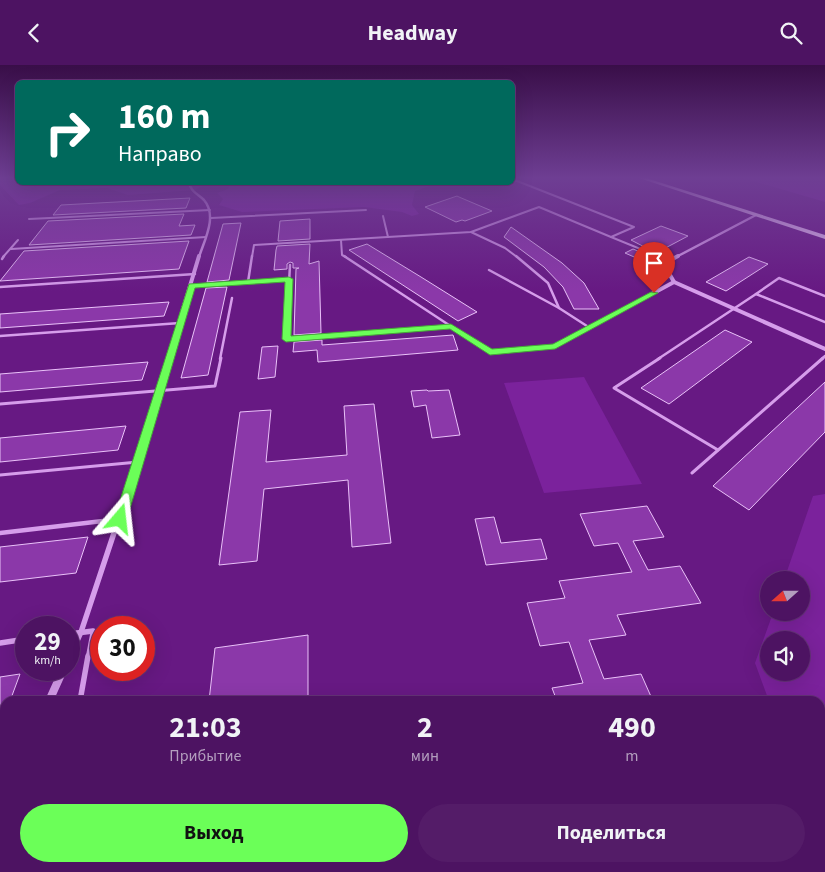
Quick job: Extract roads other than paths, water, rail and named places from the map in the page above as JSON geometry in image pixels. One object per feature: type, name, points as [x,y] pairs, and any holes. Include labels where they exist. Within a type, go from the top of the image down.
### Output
[{"type":"main road","points":[[758,216],[825,237]]},
{"type":"street","points":[[755,216],[668,261],[666,268],[674,283],[825,349]]},
{"type":"street","points":[[90,631],[81,632],[120,519],[212,218]]},
{"type":"street","points":[[555,346],[674,283]]},
{"type":"street","points":[[0,643],[15,641]]},
{"type":"street","points":[[51,696],[58,681]]},
{"type":"lane","points":[[30,219],[97,216]]},
{"type":"lane","points":[[212,218],[257,216]]},
{"type":"lane","points":[[383,216],[388,237]]},
{"type":"lane","points":[[248,282],[254,245],[471,232],[515,216]]},
{"type":"lane","points":[[559,216],[668,261]]},
{"type":"lane","points":[[605,216],[634,227],[611,237]]},
{"type":"lane","points":[[471,232],[505,248],[530,267],[548,283],[559,308]]},
{"type":"lane","points":[[11,249],[206,237]]},
{"type":"lane","points":[[2,259],[18,240]]},
{"type":"lane","points":[[341,240],[342,255],[490,352],[555,346]]},
{"type":"lane","points":[[290,265],[286,339],[451,327]]},
{"type":"lane","points":[[489,270],[559,308],[590,328]]},
{"type":"lane","points":[[0,287],[195,273]]},
{"type":"lane","points":[[718,451],[614,388],[779,278],[825,296]]},
{"type":"lane","points":[[191,286],[289,279]]},
{"type":"lane","points":[[756,294],[825,322]]},
{"type":"lane","points":[[0,405],[215,386],[232,298]]},
{"type":"lane","points":[[0,336],[180,323]]},
{"type":"lane","points":[[692,473],[825,356]]},
{"type":"lane","points":[[0,475],[138,462]]},
{"type":"lane","points":[[0,533],[120,519]]},
{"type":"lane","points":[[81,696],[90,647]]}]
